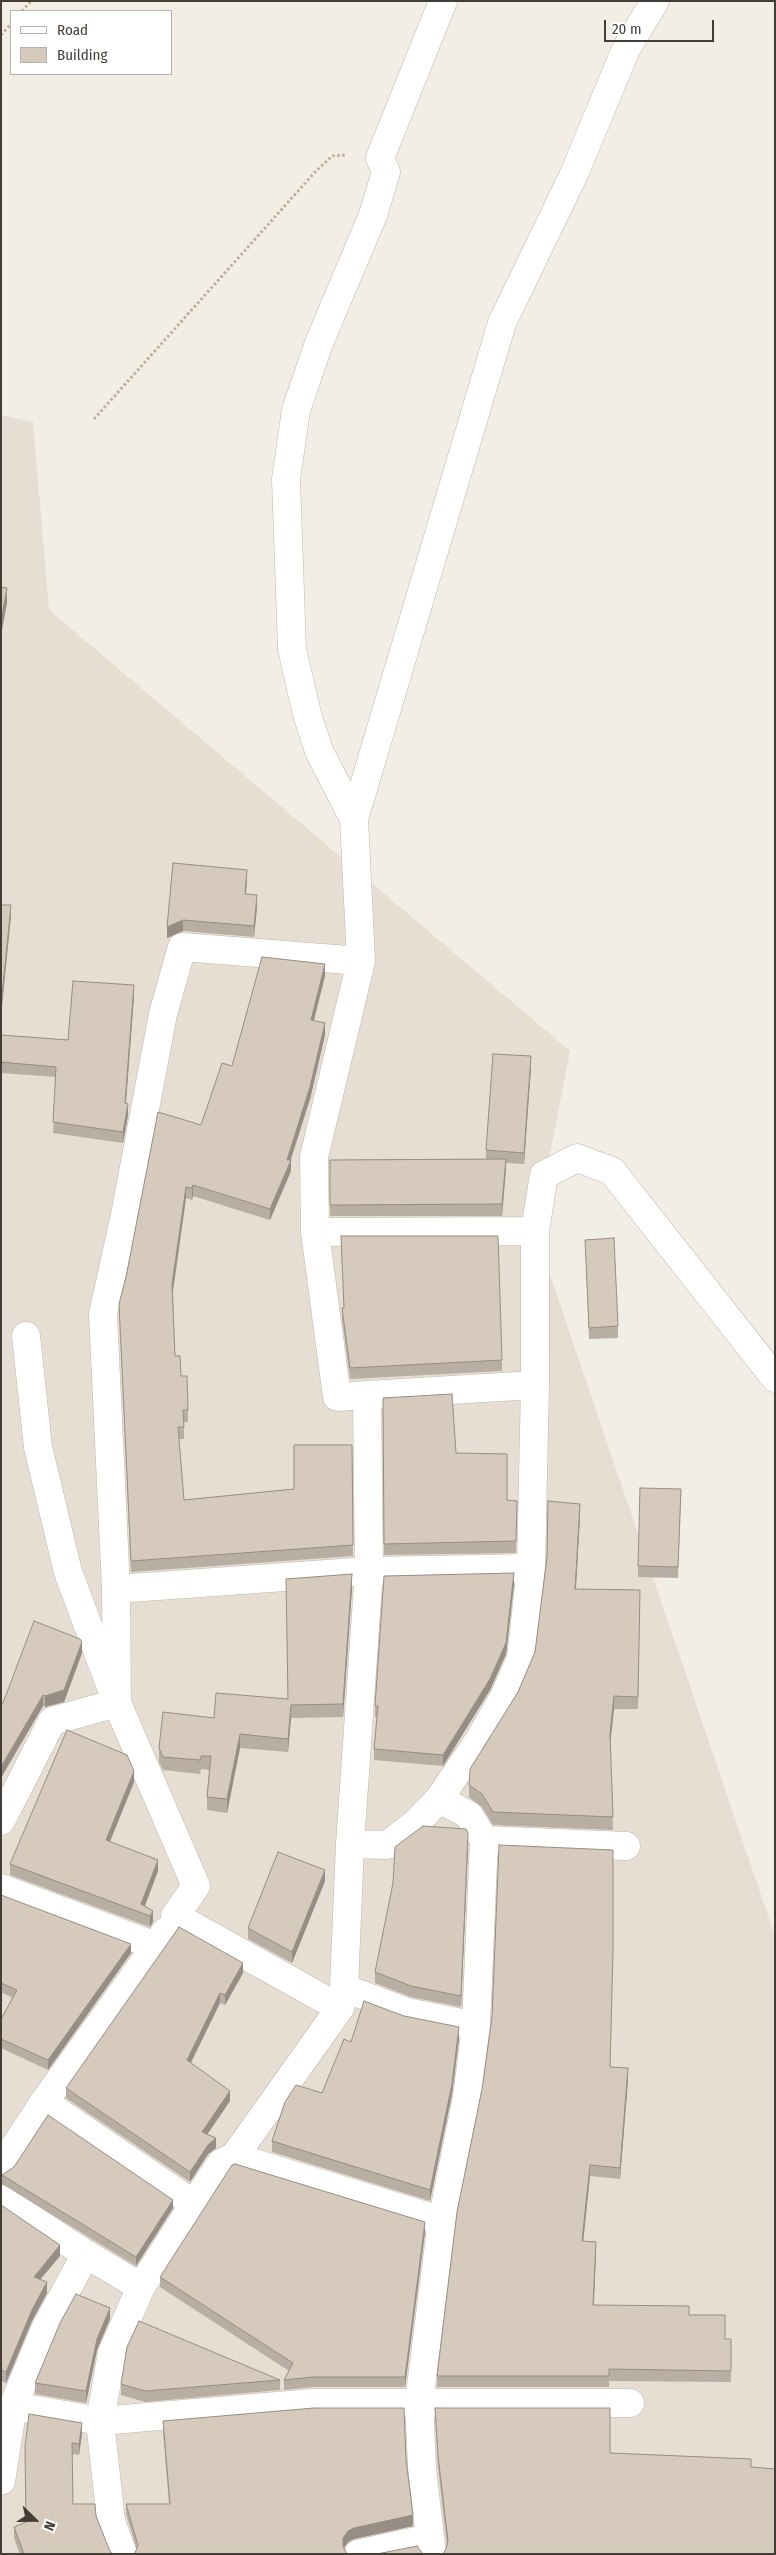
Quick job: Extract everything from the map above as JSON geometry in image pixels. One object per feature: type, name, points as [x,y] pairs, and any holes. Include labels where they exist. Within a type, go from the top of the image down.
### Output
[{"type":"street","points":[[354,819],[319,751],[307,714],[292,649],[286,479],[296,410],[319,343],[373,215],[386,172],[380,158],[443,1]]},
{"type":"street","points":[[535,1385],[337,1397],[315,1232],[314,1158],[361,961],[354,819],[502,323],[574,174],[626,50],[655,1]]},
{"type":"street","points":[[117,1703],[116,1589],[103,1314],[126,1215],[163,1014],[182,947],[361,961]]},
{"type":"street","points":[[350,1844],[387,1845],[417,1822],[439,1799],[479,1740],[504,1697],[521,1658],[530,1568],[535,1385],[536,1231],[544,1174],[578,1158],[612,1171],[775,1378]]},
{"type":"street","points":[[315,1232],[536,1231]]},
{"type":"street","points":[[1,2167],[44,2102],[156,1946],[196,1886],[117,1703],[68,1572],[38,1447],[26,1336]]},
{"type":"street","points":[[123,2554],[111,2522],[100,2421],[112,2353],[141,2287],[194,2204],[221,2163],[234,2157],[342,1998],[368,1571],[367,1395]]},
{"type":"street","points":[[116,1589],[368,1571],[530,1568]]},
{"type":"street","points":[[1,1820],[52,1721],[117,1703]]},
{"type":"street","points":[[358,2554],[431,2546],[422,2468],[419,2402],[442,2221],[467,2097],[476,2026],[484,1840],[469,1814],[439,1799]]},
{"type":"street","points":[[484,1840],[626,1846]]},
{"type":"street","points":[[1,1888],[156,1946]]},
{"type":"street","points":[[175,1916],[342,1998],[476,2026]]},
{"type":"street","points":[[44,2102],[194,2204]]},
{"type":"street","points":[[234,2157],[442,2221]]},
{"type":"street","points":[[1,2199],[141,2287]]},
{"type":"street","points":[[1,2481],[13,2406],[46,2327],[86,2254]]},
{"type":"street","points":[[13,2406],[100,2421],[313,2403],[630,2403]]},
{"type":"path","points":[[1,35],[10,25]]},
{"type":"path","points":[[94,419],[164,338],[332,156],[355,155],[380,158]]},
{"type":"shaded area","points":[[1,415],[33,422],[49,610],[570,1051],[535,1231],[775,1936],[775,2554],[1,2554]]},
{"type":"building","points":[[1,587],[7,588],[1,620]]},
{"type":"building","points":[[173,863],[247,870],[245,894],[257,895],[254,926],[183,920],[167,927]]},
{"type":"building","points":[[1,905],[11,905],[1,1006]]},
{"type":"building","points":[[262,957],[325,964],[311,1020],[325,1023],[310,1087],[287,1160],[291,1160],[270,1209],[193,1185],[192,1188],[186,1187],[172,1284],[175,1356],[180,1356],[181,1376],[187,1376],[188,1410],[183,1410],[184,1427],[178,1427],[184,1500],[294,1489],[294,1445],[352,1445],[353,1545],[131,1561],[119,1304],[158,1112],[201,1125],[222,1063],[232,1066]]},
{"type":"building","points":[[73,981],[134,985],[125,1103],[128,1104],[123,1132],[53,1122],[56,1067],[1,1062],[1,1035],[68,1040]]},
{"type":"building","points":[[493,1054],[531,1056],[524,1153],[486,1150]]},
{"type":"building","points":[[506,1159],[502,1204],[330,1205],[330,1160]]},
{"type":"building","points":[[341,1236],[498,1236],[502,1360],[350,1368],[342,1308],[344,1308]]},
{"type":"building","points":[[614,1238],[618,1326],[589,1328],[585,1240]]},
{"type":"building","points":[[452,1394],[456,1453],[507,1454],[507,1500],[517,1501],[516,1541],[384,1544],[383,1398]]},
{"type":"building","points":[[640,1488],[681,1489],[678,1567],[638,1566]]},
{"type":"building","points":[[548,1501],[580,1504],[575,1589],[640,1590],[638,1697],[614,1696],[610,1734],[613,1817],[493,1812],[482,1794],[469,1785],[470,1769],[518,1692],[535,1652],[547,1557]]},
{"type":"building","points":[[514,1573],[506,1643],[490,1679],[443,1755],[374,1749],[378,1706],[375,1706],[384,1576]]},
{"type":"building","points":[[352,1574],[343,1704],[291,1705],[288,1739],[240,1734],[227,1799],[207,1797],[211,1756],[201,1756],[200,1760],[163,1757],[159,1748],[163,1712],[214,1718],[216,1693],[288,1699],[286,1579]]},
{"type":"building","points":[[34,1621],[80,1639],[82,1642],[64,1690],[43,1695],[1,1767],[1,1702],[3,1703]]},
{"type":"building","points":[[67,1730],[127,1755],[134,1771],[106,1840],[158,1860],[141,1904],[153,1911],[150,1916],[10,1864]]},
{"type":"building","points":[[423,1826],[466,1829],[468,1833],[461,1996],[411,1986],[375,1972],[393,1883],[395,1847]]},
{"type":"building","points":[[499,1845],[613,1850],[610,2067],[628,2068],[620,2168],[590,2165],[582,2241],[596,2242],[593,2305],[689,2306],[689,2315],[725,2315],[725,2339],[731,2339],[731,2371],[609,2369],[609,2376],[437,2376],[457,2212],[482,2089],[492,2017]]},
{"type":"building","points":[[278,1852],[325,1870],[292,1952],[248,1928]]},
{"type":"building","points":[[1,1895],[131,1944],[48,2060],[1,2039],[1,2019],[17,1990],[1,1983]]},
{"type":"building","points":[[179,1927],[243,1963],[225,1995],[220,1993],[187,2060],[230,2091],[202,2132],[216,2138],[208,2145],[190,2172],[66,2088]]},
{"type":"building","points":[[364,2001],[404,2016],[459,2027],[452,2084],[430,2190],[272,2141],[285,2102],[296,2085],[322,2093],[344,2039],[351,2042]]},
{"type":"building","points":[[48,2115],[173,2200],[136,2257],[2,2175],[14,2167]]},
{"type":"building","points":[[235,2164],[425,2222],[405,2377],[313,2377],[284,2380],[293,2363],[160,2277],[232,2165]]},
{"type":"building","points":[[1,2205],[60,2245],[34,2277],[47,2282],[32,2310],[6,2372],[1,2370]]},
{"type":"building","points":[[76,2294],[110,2308],[97,2339],[86,2391],[35,2383],[60,2323]]},
{"type":"building","points":[[139,2321],[280,2380],[145,2391],[121,2384],[127,2347]]},
{"type":"building","points":[[314,2408],[404,2408],[406,2459],[413,2515],[348,2531],[343,2538],[343,2546],[347,2554],[134,2554],[138,2545],[126,2504],[170,2504],[163,2421]]},
{"type":"building","points":[[435,2408],[610,2408],[610,2453],[751,2459],[751,2467],[775,2469],[775,2554],[443,2554],[448,2541],[438,2456]]},
{"type":"building","points":[[29,2414],[82,2423],[79,2444],[72,2443],[73,2504],[95,2504],[96,2516],[112,2554],[24,2554],[14,2527],[26,2522],[25,2446]]},
{"type":"building","points":[[417,2546],[423,2554],[377,2554]]}]
